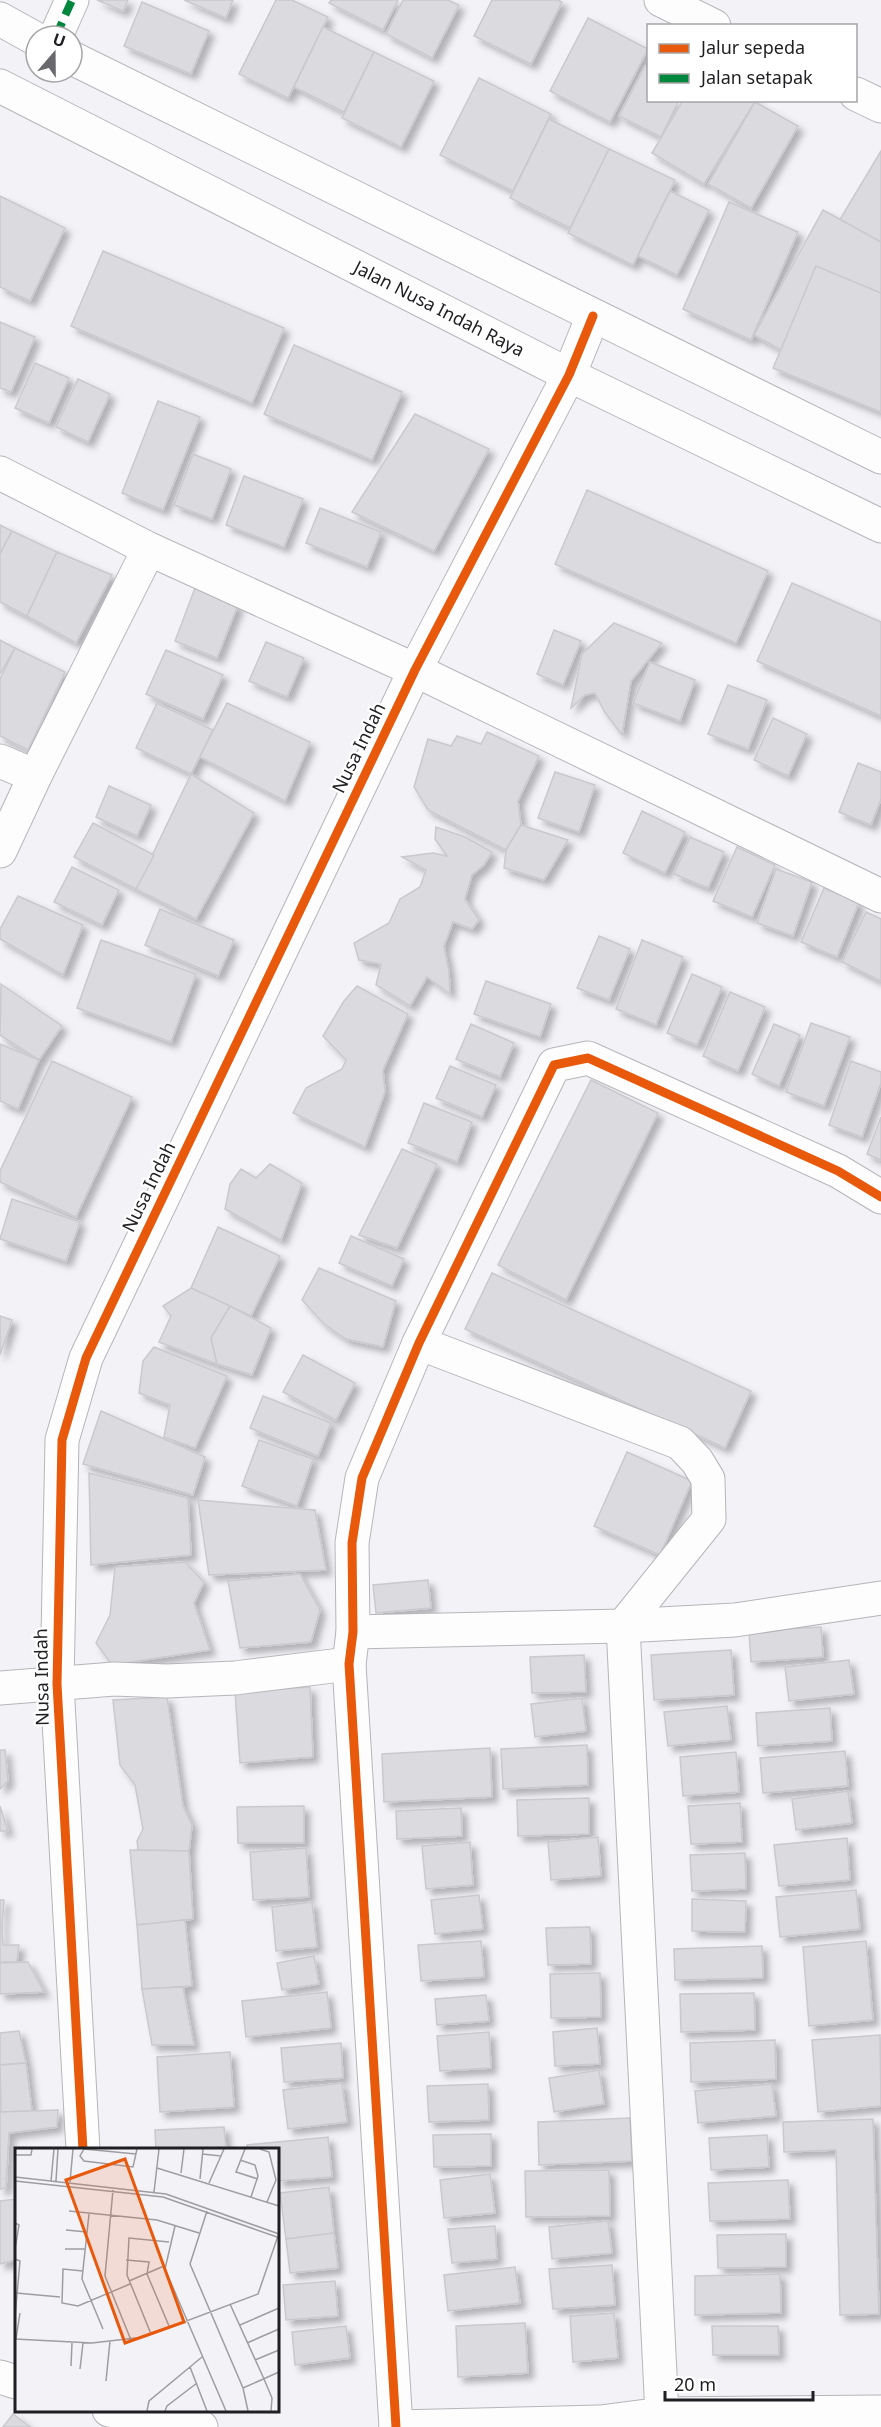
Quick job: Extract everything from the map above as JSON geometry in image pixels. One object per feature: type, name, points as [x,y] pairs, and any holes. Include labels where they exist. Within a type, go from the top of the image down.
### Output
[{"type":"street","points":[[61,24],[72,0]]},
{"type":"street","points":[[661,0],[710,24]]},
{"type":"street","points":[[0,19],[24,32]]},
{"type":"street","points":[[84,64],[881,457]]},
{"type":"street","name":"Jalan Nusa Indah Raya","points":[[0,87],[569,375],[881,526]]},
{"type":"street","points":[[857,95],[881,106]]},
{"type":"street","name":"Nusa Indah","points":[[83,2148],[57,1684],[62,1440],[86,1358],[415,670],[569,375],[593,316]]},
{"type":"street","points":[[0,473],[149,549],[415,670],[881,896]]},
{"type":"street","points":[[0,851],[149,549]]},
{"type":"street","points":[[0,761],[35,776]]},
{"type":"street","points":[[881,1197],[838,1171],[588,1058],[554,1065],[419,1343],[362,1478],[352,1543],[351,1648],[396,2427],[600,2422],[662,2414],[881,2412]]},
{"type":"street","points":[[419,1343],[680,1443],[697,1461],[708,1479],[708,1519],[623,1626],[662,2414]]},
{"type":"street","points":[[0,1688],[114,1680],[166,1681],[236,1678],[351,1648],[623,1626],[735,1620],[881,1598]]},
{"type":"street","points":[[0,2377],[15,2382]]},
{"type":"street","points":[[120,2412],[201,2427]]},
{"type":"building","points":[[97,0],[128,0],[123,11]]},
{"type":"building","points":[[184,0],[233,0],[226,18]]},
{"type":"building","points":[[276,0],[292,0],[328,17],[288,98],[239,74]]},
{"type":"building","points":[[331,0],[398,0],[383,30],[329,3]]},
{"type":"building","points":[[403,0],[448,0],[459,5],[432,58],[386,34]]},
{"type":"building","points":[[492,0],[558,0],[562,2],[531,64],[474,36]]},
{"type":"building","points":[[142,2],[209,31],[191,74],[124,46]]},
{"type":"building","points":[[588,18],[647,48],[610,122],[550,91]]},
{"type":"building","points":[[323,27],[374,52],[344,112],[294,87]]},
{"type":"building","points":[[374,52],[434,81],[401,147],[342,118]]},
{"type":"building","points":[[645,66],[647,67],[647,102],[678,102],[661,137],[619,116]]},
{"type":"building","points":[[479,78],[551,114],[513,191],[440,155]]},
{"type":"building","points":[[682,102],[755,102],[704,184],[652,153]]},
{"type":"building","points":[[755,102],[798,126],[751,208],[708,184]]},
{"type":"building","points":[[549,119],[609,149],[570,228],[510,198]]},
{"type":"building","points":[[609,149],[675,180],[633,265],[568,233]]},
{"type":"building","points":[[881,151],[881,286],[821,251]]},
{"type":"building","points":[[670,191],[709,210],[677,275],[638,256]]},
{"type":"building","points":[[0,196],[65,228],[30,301],[0,287]]},
{"type":"building","points":[[729,202],[798,232],[751,340],[683,309]]},
{"type":"building","points":[[823,210],[881,242],[881,406],[754,335]]},
{"type":"building","points":[[103,251],[284,328],[252,403],[71,326]]},
{"type":"building","points":[[816,266],[881,293],[881,412],[773,368]]},
{"type":"building","points":[[0,322],[35,337],[11,392],[0,388]]},
{"type":"building","points":[[294,345],[402,392],[372,460],[264,414]]},
{"type":"building","points":[[35,363],[69,378],[49,423],[15,408]]},
{"type":"building","points":[[78,379],[110,394],[88,442],[56,427]]},
{"type":"building","points":[[158,401],[200,417],[163,510],[122,493]]},
{"type":"building","points":[[415,414],[489,449],[434,551],[352,512]]},
{"type":"building","points":[[193,454],[231,469],[212,519],[174,505]]},
{"type":"building","points":[[244,476],[303,499],[284,547],[226,525]]},
{"type":"building","points":[[587,490],[768,571],[736,643],[555,564]]},
{"type":"building","points":[[320,508],[381,532],[367,567],[306,543]]},
{"type":"building","points":[[0,525],[12,531],[0,554]]},
{"type":"building","points":[[12,531],[57,552],[27,616],[0,602],[0,554]]},
{"type":"building","points":[[57,552],[112,575],[76,643],[27,616]]},
{"type":"building","points":[[792,583],[881,622],[881,716],[757,661]]},
{"type":"building","points":[[195,588],[238,605],[217,658],[175,641]]},
{"type":"building","points":[[614,623],[662,643],[631,681],[622,735],[604,711],[595,693],[585,695],[571,708],[582,654]]},
{"type":"building","points":[[554,630],[581,641],[563,685],[537,674]]},
{"type":"building","points":[[0,640],[15,648],[0,674]]},
{"type":"building","points":[[266,642],[304,658],[287,697],[249,681]]},
{"type":"building","points":[[15,648],[65,672],[28,750],[0,736],[0,679]]},
{"type":"building","points":[[166,650],[223,675],[203,719],[146,694]]},
{"type":"building","points":[[650,662],[695,680],[680,721],[633,703]]},
{"type":"building","points":[[728,685],[767,700],[748,749],[708,734]]},
{"type":"building","points":[[157,703],[213,730],[191,774],[136,748]]},
{"type":"building","points":[[227,703],[310,742],[285,801],[200,757]]},
{"type":"building","points":[[773,718],[807,734],[788,776],[754,760]]},
{"type":"building","points":[[487,732],[539,756],[518,801],[521,825],[506,850],[428,810],[414,787],[428,739],[451,746],[457,736],[481,744]]},
{"type":"building","points":[[858,763],[881,772],[881,799],[871,825],[839,812]]},
{"type":"building","points":[[555,772],[595,785],[579,832],[538,818]]},
{"type":"building","points":[[191,774],[254,813],[196,919],[136,889]]},
{"type":"building","points":[[109,786],[151,805],[137,836],[96,817]]},
{"type":"building","points":[[642,811],[685,832],[665,873],[623,853]]},
{"type":"building","points":[[93,823],[154,855],[136,889],[74,857]]},
{"type":"building","points":[[521,825],[568,840],[544,880],[504,868],[506,850]]},
{"type":"building","points":[[436,827],[465,837],[492,852],[484,865],[472,875],[465,899],[479,920],[472,929],[453,922],[444,946],[449,971],[450,994],[427,977],[410,1006],[376,985],[381,964],[359,960],[354,943],[389,923],[400,899],[420,887],[426,870],[402,857],[433,853],[447,856],[435,839]]},
{"type":"building","points":[[690,837],[724,852],[708,888],[674,874]]},
{"type":"building","points":[[737,847],[775,865],[752,917],[713,901]]},
{"type":"building","points":[[72,867],[119,890],[102,925],[54,902]]},
{"type":"building","points":[[776,869],[812,882],[793,936],[757,923]]},
{"type":"building","points":[[824,888],[859,902],[837,957],[801,942]]},
{"type":"building","points":[[18,896],[83,925],[63,975],[0,939],[0,929]]},
{"type":"building","points":[[160,909],[234,940],[218,976],[145,945]]},
{"type":"building","points":[[866,912],[881,919],[881,981],[842,962]]},
{"type":"building","points":[[599,936],[630,949],[609,1000],[577,988]]},
{"type":"building","points":[[101,940],[196,974],[171,1042],[77,1008]]},
{"type":"building","points":[[642,940],[683,957],[656,1025],[616,1009]]},
{"type":"building","points":[[692,974],[722,987],[697,1045],[667,1033]]},
{"type":"building","points":[[486,981],[551,1004],[540,1037],[474,1014]]},
{"type":"building","points":[[1,984],[62,1026],[39,1060],[0,1035]]},
{"type":"building","points":[[357,986],[408,1014],[383,1070],[385,1092],[365,1147],[293,1113],[306,1088],[342,1069],[346,1060],[323,1036],[344,1001]]},
{"type":"building","points":[[730,992],[765,1007],[738,1071],[703,1056]]},
{"type":"building","points":[[811,1023],[850,1037],[824,1106],[786,1092]]},
{"type":"building","points":[[471,1024],[514,1043],[500,1077],[456,1059]]},
{"type":"building","points":[[774,1024],[800,1035],[779,1086],[752,1074]]},
{"type":"building","points":[[0,1044],[39,1060],[18,1109],[0,1101]]},
{"type":"building","points":[[52,1061],[132,1097],[76,1217],[0,1182],[0,1171]]},
{"type":"building","points":[[851,1061],[881,1072],[881,1083],[862,1137],[829,1125]]},
{"type":"building","points":[[450,1066],[496,1085],[482,1117],[436,1098]]},
{"type":"building","points":[[591,1080],[658,1113],[566,1300],[498,1265]]},
{"type":"building","points":[[424,1103],[472,1122],[457,1162],[408,1143]]},
{"type":"building","points":[[881,1117],[881,1160],[867,1154]]},
{"type":"building","points":[[402,1149],[437,1164],[397,1248],[359,1235]]},
{"type":"building","points":[[270,1164],[302,1183],[281,1240],[225,1209],[230,1184],[241,1169],[256,1178]]},
{"type":"building","points":[[12,1199],[80,1222],[66,1261],[0,1239]]},
{"type":"building","points":[[218,1227],[280,1256],[251,1316],[191,1288]]},
{"type":"building","points":[[351,1236],[404,1259],[392,1286],[339,1263]]},
{"type":"building","points":[[319,1268],[396,1301],[383,1347],[346,1339],[324,1324],[302,1300]]},
{"type":"building","points":[[492,1273],[751,1391],[725,1448],[465,1329]]},
{"type":"building","points":[[191,1288],[230,1306],[211,1338],[217,1364],[159,1342],[171,1316],[163,1306]]},
{"type":"building","points":[[230,1306],[271,1328],[252,1375],[217,1364],[211,1338]]},
{"type":"building","points":[[0,1316],[12,1320],[0,1355]]},
{"type":"building","points":[[154,1347],[227,1376],[195,1448],[164,1437],[170,1405],[139,1393],[143,1361]]},
{"type":"building","points":[[303,1355],[355,1383],[336,1420],[283,1392]]},
{"type":"building","points":[[263,1396],[331,1423],[318,1456],[250,1428]]},
{"type":"building","points":[[101,1411],[205,1457],[193,1495],[83,1464]]},
{"type":"building","points":[[259,1440],[313,1459],[297,1506],[242,1486]]},
{"type":"building","points":[[627,1452],[692,1481],[660,1555],[594,1526]]},
{"type":"building","points":[[89,1473],[188,1498],[191,1555],[91,1565]]},
{"type":"building","points":[[198,1500],[315,1510],[326,1570],[209,1575]]},
{"type":"building","points":[[185,1562],[204,1582],[194,1603],[210,1650],[112,1665],[96,1643],[110,1615],[115,1567]]},
{"type":"building","points":[[300,1574],[320,1610],[311,1642],[240,1648],[228,1581]]},
{"type":"building","points":[[428,1580],[431,1608],[376,1613],[373,1585]]},
{"type":"building","points":[[821,1627],[823,1657],[751,1662],[749,1631]]},
{"type":"building","points":[[731,1650],[734,1695],[654,1700],[651,1655]]},
{"type":"building","points":[[584,1655],[586,1692],[532,1693],[530,1657]]},
{"type":"building","points":[[849,1660],[854,1694],[789,1701],[785,1667]]},
{"type":"building","points":[[310,1687],[313,1757],[240,1763],[235,1692]]},
{"type":"building","points":[[167,1697],[183,1806],[192,1825],[189,1851],[138,1850],[137,1841],[143,1829],[135,1785],[120,1765],[113,1700]]},
{"type":"building","points":[[582,1698],[586,1731],[535,1737],[531,1704]]},
{"type":"building","points":[[727,1706],[731,1740],[668,1746],[664,1712]]},
{"type":"building","points":[[830,1708],[832,1741],[758,1746],[756,1713]]},
{"type":"building","points":[[587,1745],[588,1785],[503,1789],[501,1749]]},
{"type":"building","points":[[490,1748],[492,1797],[384,1802],[382,1754]]},
{"type":"building","points":[[0,1750],[5,1750],[8,1781],[0,1789]]},
{"type":"building","points":[[845,1751],[848,1786],[763,1793],[760,1758]]},
{"type":"building","points":[[736,1752],[739,1792],[683,1796],[680,1757]]},
{"type":"building","points":[[848,1791],[852,1823],[796,1830],[792,1799]]},
{"type":"building","points":[[589,1798],[589,1834],[518,1836],[517,1800]]},
{"type":"building","points":[[740,1803],[742,1842],[691,1844],[688,1806]]},
{"type":"building","points":[[0,1806],[8,1831],[0,1831]]},
{"type":"building","points":[[304,1806],[304,1843],[238,1843],[237,1807]]},
{"type":"building","points":[[461,1808],[462,1836],[397,1839],[396,1811]]},
{"type":"building","points":[[598,1837],[601,1876],[551,1880],[548,1842]]},
{"type":"building","points":[[847,1838],[850,1880],[779,1886],[774,1845]]},
{"type":"building","points":[[470,1842],[473,1885],[426,1889],[422,1846]]},
{"type":"building","points":[[306,1848],[309,1897],[253,1900],[250,1852]]},
{"type":"building","points":[[130,1850],[189,1851],[193,1919],[137,1925]]},
{"type":"building","points":[[745,1853],[746,1889],[692,1891],[690,1855]]},
{"type":"building","points":[[856,1890],[860,1929],[780,1937],[776,1897]]},
{"type":"building","points":[[479,1895],[483,1929],[435,1934],[431,1900]]},
{"type":"building","points":[[692,1899],[746,1901],[745,1932],[692,1931]]},
{"type":"building","points":[[0,1900],[4,1900],[2,1926],[0,1926]]},
{"type":"building","points":[[312,1902],[317,1947],[276,1951],[272,1907]]},
{"type":"building","points":[[185,1920],[192,1986],[142,1989],[137,1925]]},
{"type":"building","points":[[0,1926],[2,1926],[3,1945],[19,1945],[17,1962],[0,1962]]},
{"type":"building","points":[[590,1927],[591,1964],[548,1965],[546,1928]]},
{"type":"building","points":[[481,1941],[484,1977],[421,1981],[418,1945]]},
{"type":"building","points":[[866,1941],[873,2020],[809,2026],[803,1947]]},
{"type":"building","points":[[762,1946],[763,1978],[675,1980],[674,1949]]},
{"type":"building","points":[[314,1956],[319,1984],[282,1990],[277,1963]]},
{"type":"building","points":[[28,1962],[44,1992],[0,1994],[0,1963]]},
{"type":"building","points":[[600,1973],[601,2017],[551,2018],[550,1974]]},
{"type":"building","points":[[183,1987],[194,2045],[152,2045],[142,1989]]},
{"type":"building","points":[[327,1992],[331,2028],[246,2037],[242,2001]]},
{"type":"building","points":[[754,1993],[755,2030],[681,2032],[680,1994]]},
{"type":"building","points":[[486,1995],[489,2021],[437,2025],[435,1999]]},
{"type":"building","points":[[597,2028],[600,2064],[555,2066],[553,2032]]},
{"type":"building","points":[[19,2031],[26,2063],[0,2065],[0,2033]]},
{"type":"building","points":[[489,2032],[491,2068],[440,2071],[437,2036]]},
{"type":"building","points":[[880,2035],[881,2106],[818,2112],[812,2040]]},
{"type":"building","points":[[775,2040],[776,2079],[691,2082],[690,2043]]},
{"type":"building","points":[[341,2043],[343,2078],[284,2082],[281,2048]]},
{"type":"building","points":[[230,2052],[234,2107],[160,2112],[157,2057]]},
{"type":"building","points":[[26,2063],[32,2111],[1,2112],[0,2065]]},
{"type":"building","points":[[599,2070],[604,2104],[554,2112],[549,2078]]},
{"type":"building","points":[[342,2083],[347,2122],[288,2129],[283,2090]]},
{"type":"building","points":[[488,2084],[489,2120],[429,2122],[427,2086]]},
{"type":"building","points":[[772,2084],[776,2116],[698,2123],[695,2091]]},
{"type":"building","points":[[0,2110],[1,2112],[58,2110],[57,2127],[9,2133],[6,2188],[0,2189]]},
{"type":"building","points":[[630,2118],[632,2161],[539,2165],[538,2122]]},
{"type":"building","points":[[873,2119],[879,2314],[840,2315],[836,2150],[784,2152],[783,2122]]},
{"type":"building","points":[[224,2127],[226,2148],[156,2148],[155,2130]]},
{"type":"building","points":[[491,2134],[491,2166],[434,2167],[433,2135]]},
{"type":"building","points":[[767,2135],[769,2167],[711,2170],[709,2138]]},
{"type":"building","points":[[328,2137],[332,2177],[279,2181],[279,2148],[247,2148],[247,2145]]},
{"type":"building","points":[[609,2170],[610,2216],[526,2217],[525,2171]]},
{"type":"building","points":[[490,2174],[495,2213],[444,2218],[440,2180]]},
{"type":"building","points":[[788,2180],[790,2219],[710,2221],[708,2183]]},
{"type":"building","points":[[329,2187],[334,2233],[286,2239],[280,2193]]},
{"type":"building","points":[[15,2199],[15,2260],[0,2264],[0,2201]]},
{"type":"building","points":[[608,2221],[612,2253],[552,2259],[549,2227]]},
{"type":"building","points":[[495,2226],[497,2259],[452,2263],[448,2229]]},
{"type":"building","points":[[334,2233],[338,2268],[290,2273],[286,2239]]},
{"type":"building","points":[[786,2234],[786,2267],[718,2268],[717,2235]]},
{"type":"building","points":[[612,2265],[615,2305],[553,2309],[549,2269]]},
{"type":"building","points":[[515,2267],[520,2303],[448,2311],[444,2275]]},
{"type":"building","points":[[780,2274],[781,2313],[695,2315],[695,2276]]},
{"type":"building","points":[[335,2281],[338,2316],[286,2320],[283,2285]]},
{"type":"building","points":[[614,2313],[618,2358],[573,2362],[570,2316]]},
{"type":"building","points":[[525,2323],[528,2373],[458,2377],[456,2326]]},
{"type":"building","points":[[346,2326],[350,2358],[295,2365],[292,2332]]},
{"type":"building","points":[[712,2326],[778,2326],[779,2355],[713,2355]]},
{"type":"building","points":[[13,2414],[30,2427],[3,2427]]},
{"type":"marked path","points":[[61,24],[72,0]]},
{"type":"cycle path","points":[[83,2148],[57,1684],[62,1440],[86,1358],[415,670],[569,375],[593,316]]},
{"type":"cycle path","points":[[396,2427],[349,1664],[353,1632],[352,1543],[362,1478],[419,1343],[554,1065],[588,1058],[838,1171],[881,1197]]}]
